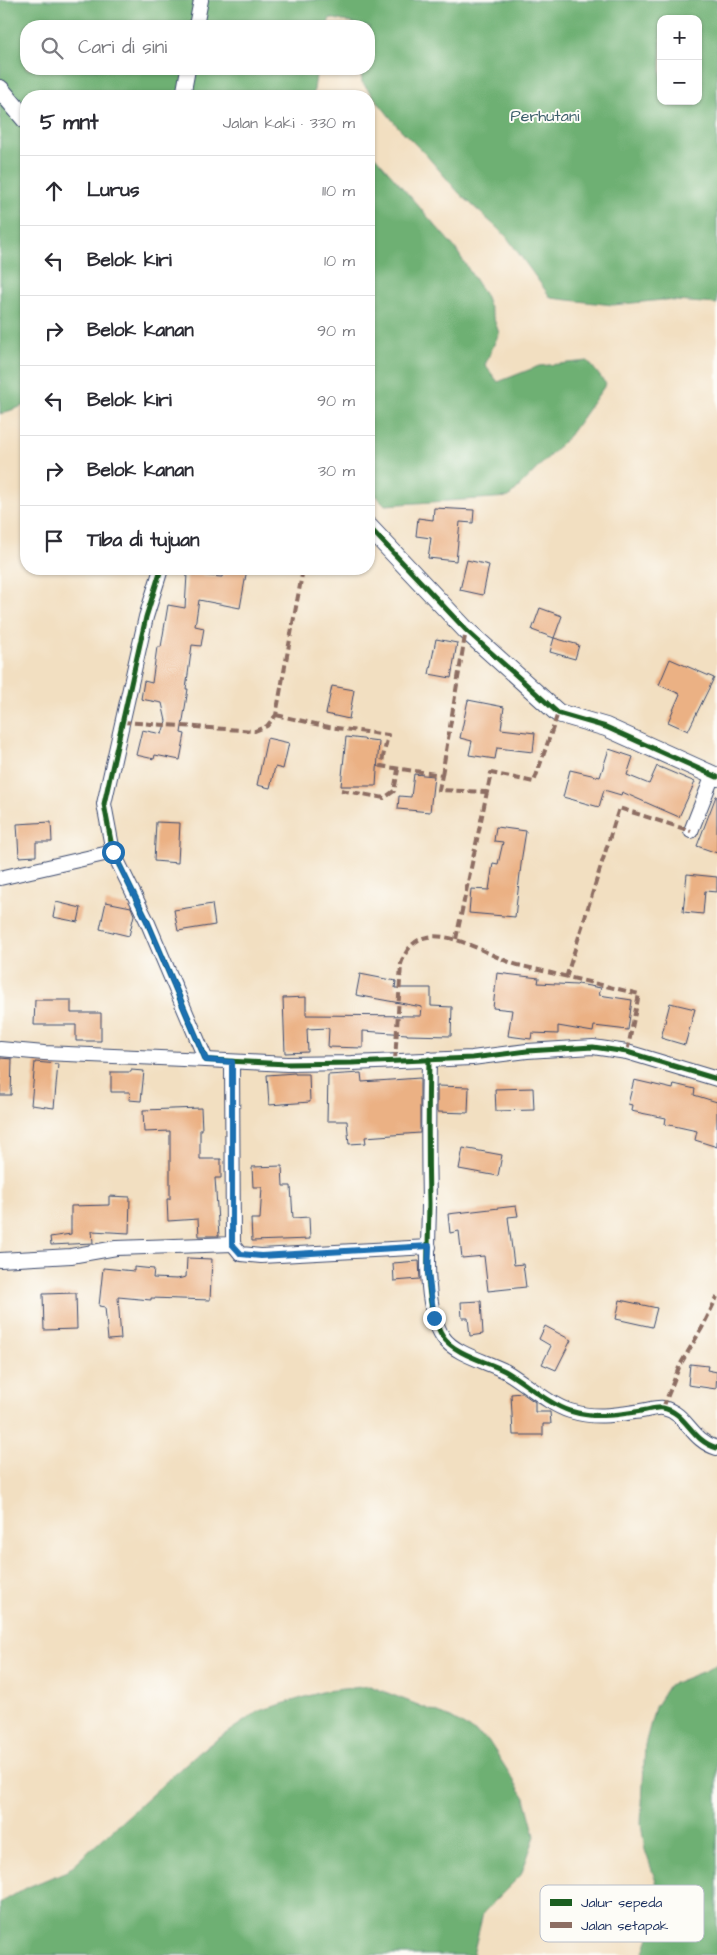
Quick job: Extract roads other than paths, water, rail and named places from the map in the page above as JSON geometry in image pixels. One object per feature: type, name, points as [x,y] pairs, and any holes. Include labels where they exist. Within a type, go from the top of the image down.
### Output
[{"type":"street","points":[[197,20],[201,0]]},
{"type":"street","points":[[184,90],[187,75]]},
{"type":"street","points":[[0,89],[20,113]]},
{"type":"street","points":[[375,533],[466,630],[558,713],[606,727],[715,776],[691,831]]},
{"type":"street","points":[[159,575],[146,617],[104,804],[113,852],[147,921],[206,1060]]},
{"type":"street","points":[[0,878],[113,852]]},
{"type":"street","points":[[0,1049],[44,1054],[287,1064],[352,1064],[472,1058],[593,1047],[627,1052],[717,1079]]},
{"type":"street","points":[[429,1059],[428,1273],[434,1318],[444,1338],[480,1361],[505,1371],[568,1410],[594,1417],[663,1408],[675,1414],[687,1425],[695,1437],[717,1448]]},
{"type":"street","points":[[232,1062],[232,1244],[241,1254],[261,1256],[429,1246]]},
{"type":"street","points":[[0,1260],[71,1256],[116,1248],[232,1244]]},
{"type":"park label","name":"Perhutani","points":[[545,115]]}]
